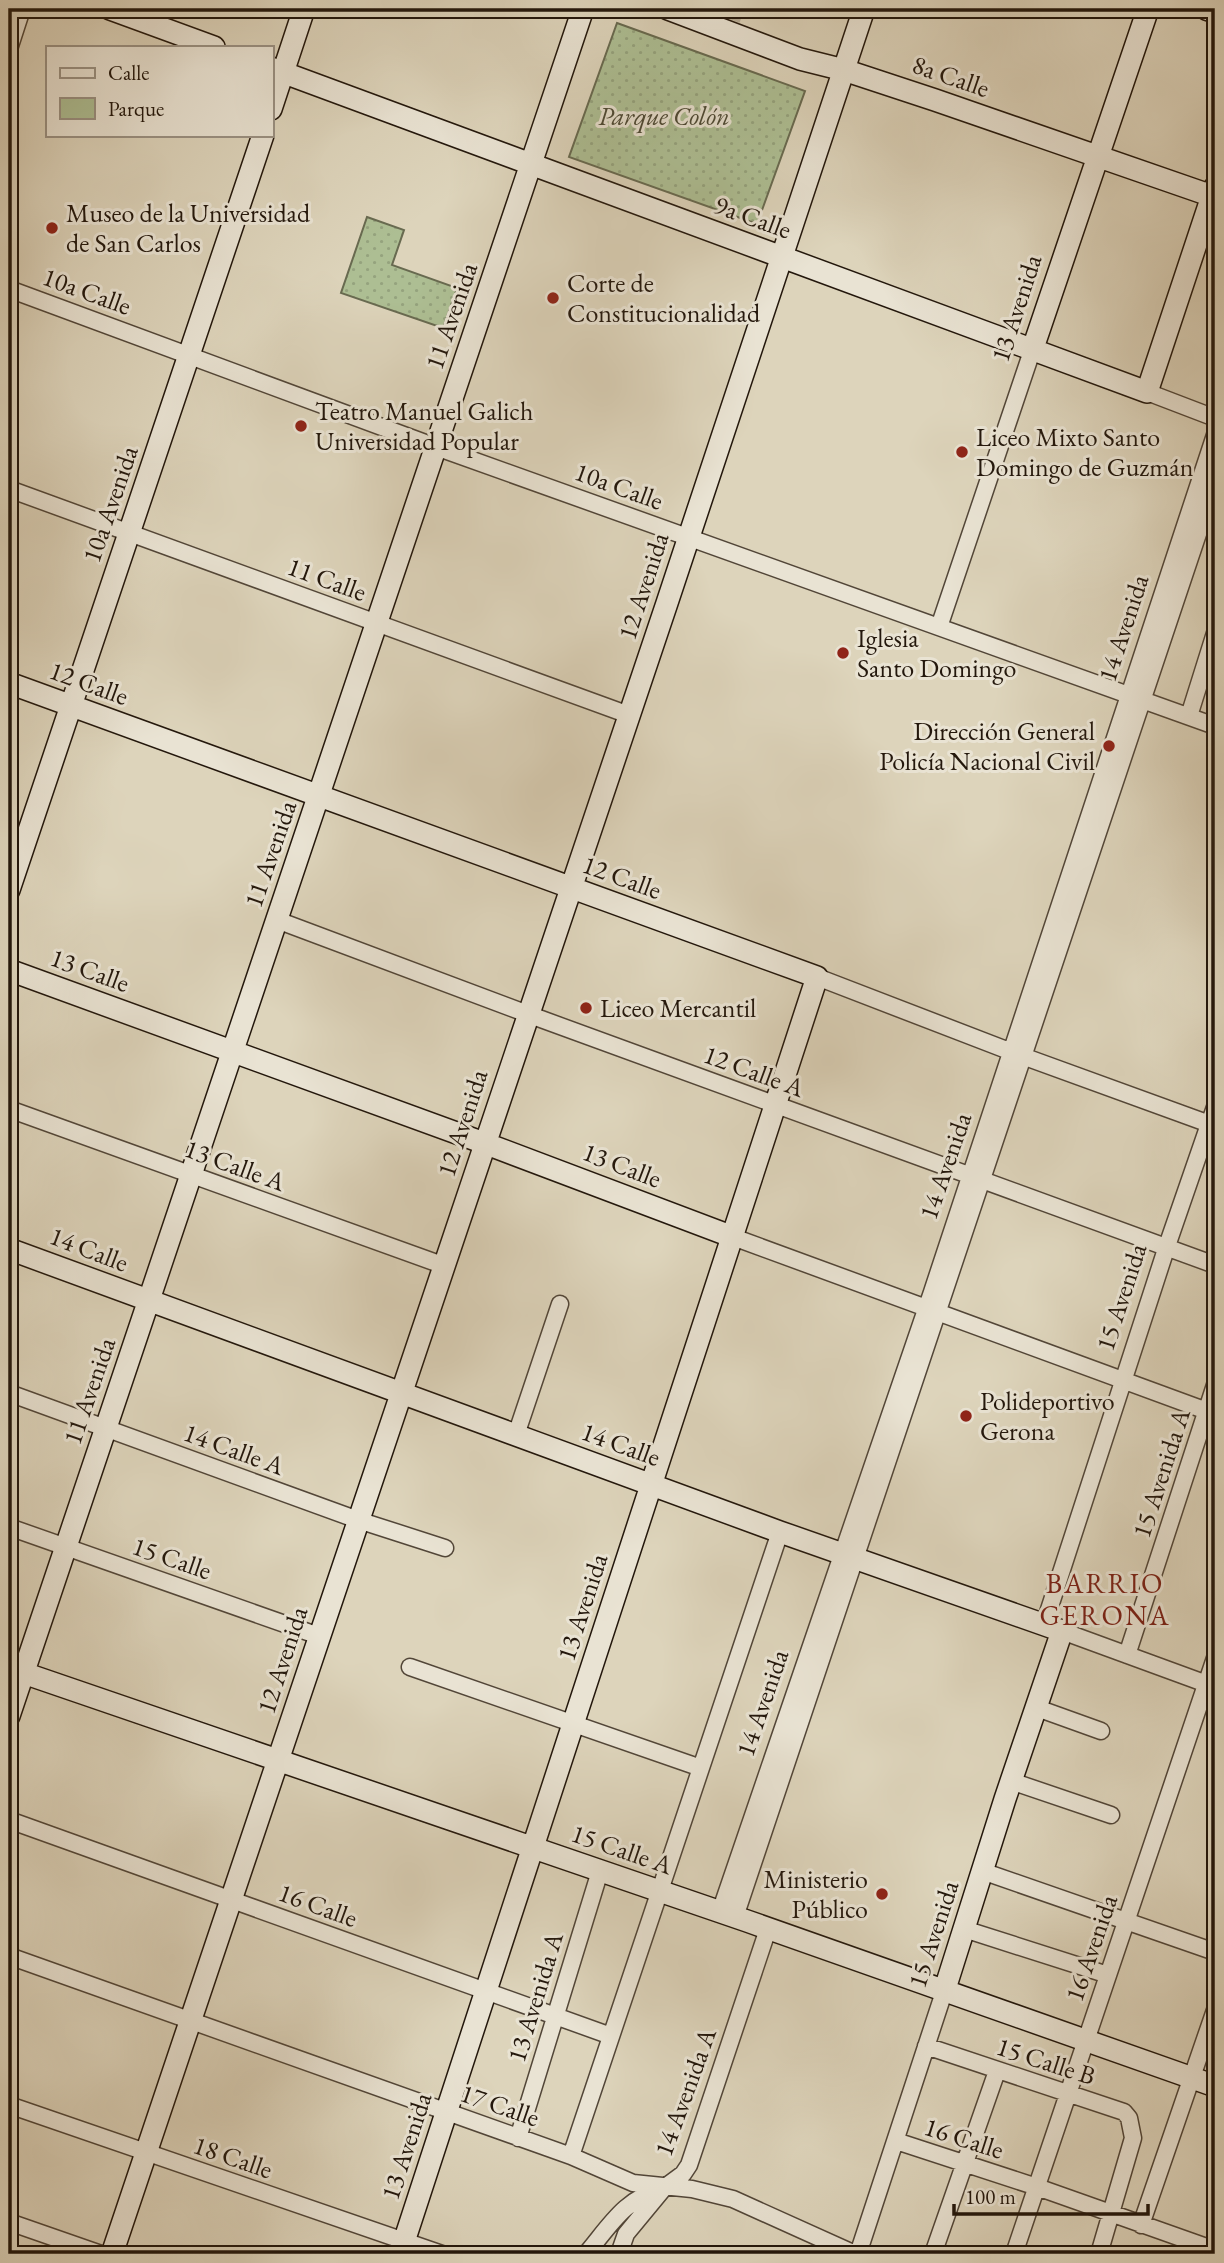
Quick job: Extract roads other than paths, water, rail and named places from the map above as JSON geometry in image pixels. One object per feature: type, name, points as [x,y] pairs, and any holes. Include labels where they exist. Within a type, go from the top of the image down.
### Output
[{"type":"street","points":[[9,49],[22,9]]},
{"type":"street","points":[[110,9],[211,46]]},
{"type":"street","points":[[273,96],[277,71],[304,9]]},
{"type":"street","name":"11 Avenida","points":[[9,1716],[16,1671],[66,1547],[583,9]]},
{"type":"street","name":"8a Calle","points":[[668,9],[800,59],[844,70],[1214,193]]},
{"type":"street","name":"12 Avenida","points":[[112,2254],[864,9]]},
{"type":"street","name":"13 Avenida","points":[[939,626],[1148,9]]},
{"type":"street","points":[[1206,9],[1215,12]]},
{"type":"street","name":"9a Calle","points":[[277,71],[1215,418]]},
{"type":"street","name":"10a Avenida","points":[[9,890],[263,136]]},
{"type":"street","points":[[1147,393],[1214,193]]},
{"type":"street","name":"10a Calle","points":[[9,289],[436,447],[1215,726]]},
{"type":"street","name":"14 Avenida","points":[[727,1915],[1137,697],[1215,435]]},
{"type":"street","points":[[1137,697],[1215,483]]},
{"type":"street","name":"11 Calle","points":[[9,489],[629,715]]},
{"type":"street","points":[[1189,716],[1215,633]]},
{"type":"street","name":"12 Calle","points":[[9,683],[817,977],[1212,1125]]},
{"type":"street","name":"12 Calle A","points":[[277,920],[1215,1265]]},
{"type":"street","name":"13 Calle","points":[[9,970],[1211,1412]]},
{"type":"street","name":"13 Avenida","points":[[402,2248],[817,977]]},
{"type":"street","name":"15 Avenida","points":[[856,2254],[896,2141],[1037,1708],[1053,1628],[1123,1380],[1167,1246],[1212,1125],[1215,1107]]},
{"type":"street","name":"13 Calle A","points":[[9,1109],[444,1266]]},
{"type":"street","name":"14 Calle","points":[[9,1249],[780,1532],[1211,1686]]},
{"type":"street","points":[[516,1435],[560,1304]]},
{"type":"street","name":"15 Avenida A","points":[[1127,1655],[1211,1412],[1215,1385]]},
{"type":"street","name":"14 Calle A","points":[[9,1393],[358,1520],[444,1548]]},
{"type":"street","name":"15 Calle","points":[[9,1527],[319,1636]]},
{"type":"street","name":"14 Avenida","points":[[571,2156],[780,1532]]},
{"type":"street","name":"16 Avenida","points":[[1014,2254],[1126,1923],[1211,1686],[1215,1658]]},
{"type":"street","points":[[410,1667],[701,1768]]},
{"type":"street","name":"15 Calle A","points":[[16,1671],[768,1929],[1215,2087]]},
{"type":"street","points":[[1037,1708],[1101,1731]]},
{"type":"street","points":[[1011,1782],[1111,1815]]},
{"type":"street","name":"16 Calle","points":[[9,1820],[611,2036]]},
{"type":"street","name":"13 Avenida A","points":[[518,2138],[600,1871]]},
{"type":"street","points":[[982,1871],[1215,1952]]},
{"type":"street","name":"14 Avenida A","points":[[619,2254],[626,2234],[666,2187],[683,2174],[689,2165],[768,1929]]},
{"type":"street","points":[[964,1929],[1108,1975]]},
{"type":"street","name":"17 Calle","points":[[9,1956],[571,2156],[633,2183],[733,2199],[856,2254]]},
{"type":"street","points":[[1141,2225],[1215,2010]]},
{"type":"street","name":"15 Calle B","points":[[926,2046],[1124,2112],[1129,2118],[1133,2138],[1112,2216]]},
{"type":"street","points":[[933,2254],[997,2071]]},
{"type":"street","name":"18 Calle","points":[[9,2105],[402,2248],[442,2254]]},
{"type":"street","name":"16 Calle","points":[[896,2141],[1215,2250]]},
{"type":"street","points":[[586,2254],[631,2202],[645,2193],[666,2187]]},
{"type":"street","points":[[1098,2254],[1112,2216]]},
{"type":"street","points":[[9,2222],[101,2254]]},
{"type":"tunnel","points":[[732,20],[736,9]]},
{"type":"place","name":"Museo de la Universidad de San Carlos","points":[[52,228]]},
{"type":"place","name":"Corte de Constitucionalidad","points":[[553,298]]},
{"type":"place","name":"Teatro Manuel Galich Universidad Popular","points":[[301,426]]},
{"type":"place","name":"Liceo Mixto Santo Domingo de Guzmán","points":[[962,452]]},
{"type":"place","name":"Iglesia Santo Domingo","points":[[843,653]]},
{"type":"place","name":"Dirección General Policía Nacional Civil","points":[[1109,746]]},
{"type":"place","name":"Liceo Mercantil","points":[[586,1008]]},
{"type":"place","name":"Polideportivo Gerona","points":[[966,1416]]},
{"type":"place","name":"Ministerio Público","points":[[882,1894]]},
{"type":"district","name":"BARRIO GERONA","points":[[1105,1599]]},
{"type":"park label","name":"Parque Colón","points":[[664,116]]}]
